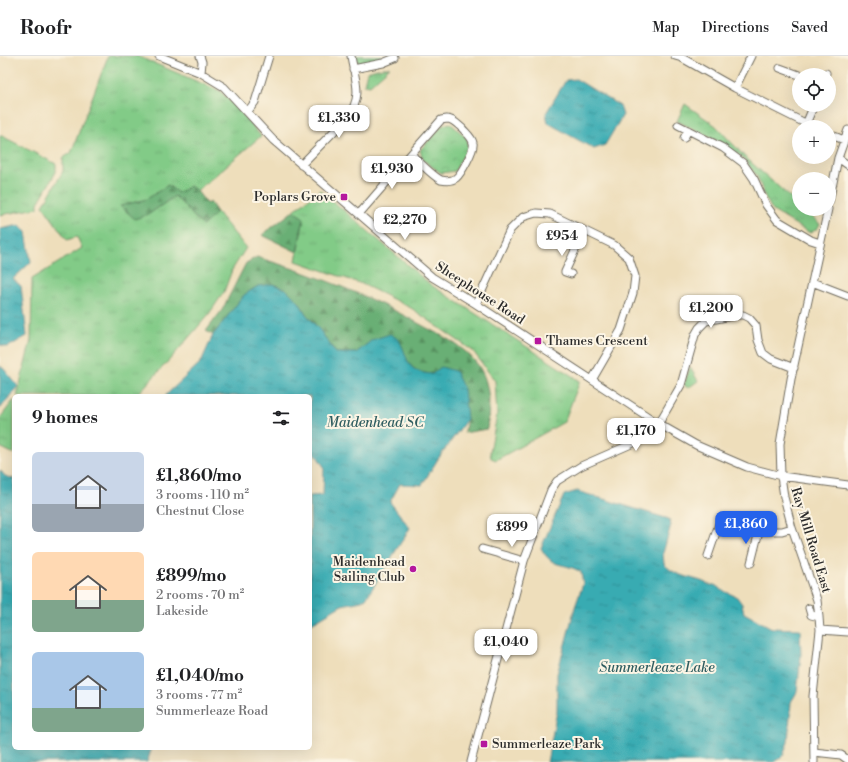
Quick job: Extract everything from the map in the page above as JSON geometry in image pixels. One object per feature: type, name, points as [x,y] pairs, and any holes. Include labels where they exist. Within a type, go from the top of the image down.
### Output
[{"type":"street","name":"Sheephouse Road","points":[[159,56],[201,73],[224,87],[274,140],[301,165],[432,278],[476,304],[659,424],[696,445],[747,467],[781,476],[848,485]]},
{"type":"street","points":[[200,56],[202,62],[201,73]]},
{"type":"street","points":[[248,111],[255,102],[269,56]]},
{"type":"street","points":[[301,165],[353,110],[357,101],[358,93],[351,56]]},
{"type":"street","points":[[675,56],[682,58],[735,88],[797,120]]},
{"type":"street","points":[[735,88],[751,56]]},
{"type":"street","points":[[353,68],[383,63],[396,58]]},
{"type":"street","points":[[780,68],[792,73]]},
{"type":"street","points":[[359,214],[410,154],[441,120],[450,119],[457,124],[473,143],[471,154],[458,175],[456,178],[449,180],[439,179],[410,154]]},
{"type":"street","points":[[678,125],[723,148],[743,163],[754,179],[766,205],[777,220],[811,240],[820,243]]},
{"type":"street","points":[[684,138],[688,130]]},
{"type":"street","points":[[835,172],[838,158],[848,130]]},
{"type":"street","points":[[836,137],[844,140]]},
{"type":"street","points":[[838,158],[848,164]]},
{"type":"street","points":[[476,304],[510,230],[523,216],[550,214],[614,245],[629,258],[636,276],[633,293],[621,330],[592,380]]},
{"type":"street","name":"Ray Mill Road East","points":[[814,762],[813,696],[820,630],[819,617],[817,600],[792,528],[784,497],[781,476],[780,444],[794,368],[826,216]]},
{"type":"street","points":[[566,274],[584,231]]},
{"type":"street","points":[[812,282],[848,296]]},
{"type":"street","points":[[699,306],[706,321]]},
{"type":"street","points":[[471,762],[524,561],[557,481],[581,466],[652,435],[682,385],[694,335],[706,321],[736,315],[743,315],[749,318],[756,326],[760,344],[764,353],[771,359],[794,368]]},
{"type":"street","points":[[708,556],[719,524],[728,520],[759,531],[782,532],[792,528]]},
{"type":"street","points":[[751,563],[759,531]]},
{"type":"street","points":[[482,549],[524,561]]},
{"type":"street","points":[[809,608],[811,615],[819,617]]},
{"type":"street","points":[[820,630],[848,632]]},
{"type":"street","points":[[814,752],[841,755],[848,760]]},
{"type":"green space","points":[[108,56],[137,56],[220,91],[239,110],[261,136],[197,191],[190,186],[178,193],[168,185],[147,199],[121,206],[149,214],[175,196],[203,226],[217,212],[246,248],[232,270],[224,292],[209,314],[138,394],[18,394],[31,340],[32,279],[82,248],[77,237],[67,240],[43,206],[63,171],[63,158],[71,153]]},
{"type":"green space","points":[[355,56],[381,56],[377,63],[359,64]]},
{"type":"green space","points":[[390,67],[370,85],[364,84],[367,72]]},
{"type":"green space","points":[[685,104],[716,126],[745,157],[792,199],[792,216],[811,216],[820,224],[817,229],[810,233],[773,211],[766,199],[757,176],[742,157],[717,141],[677,121]]},
{"type":"green space","points":[[450,123],[467,138],[468,147],[455,171],[441,173],[423,160],[420,150],[443,125]]},
{"type":"green space","points":[[0,135],[56,164],[56,172],[38,203],[38,208],[0,215]]},
{"type":"green space","points":[[168,185],[178,193],[190,186],[197,191],[207,204],[210,202],[217,212],[203,226],[175,196],[149,214],[135,219],[120,206],[147,199]]},
{"type":"green space","points":[[320,190],[431,285],[580,381],[564,422],[496,460],[491,458],[490,452],[497,415],[495,381],[473,351],[411,308],[362,284],[296,261],[304,218],[293,211]]},
{"type":"green space","points":[[293,211],[304,218],[297,252],[262,235]]},
{"type":"green space","points":[[257,257],[301,271],[386,306],[448,339],[468,353],[482,372],[487,388],[489,413],[487,429],[464,433],[467,419],[432,374],[424,373],[413,368],[406,359],[399,340],[372,340],[356,353],[336,353],[306,314],[299,302],[286,289],[272,284],[258,286],[244,295],[213,335],[206,331],[222,310],[246,263]]},
{"type":"green space","points":[[690,367],[698,381],[688,388],[684,385]]},
{"type":"green space","points":[[12,403],[12,453],[0,447],[0,418]]},
{"type":"water","points":[[576,79],[620,106],[623,115],[605,145],[594,149],[548,123],[546,113],[566,80]]},
{"type":"water","points":[[20,225],[26,232],[31,262],[13,279],[21,286],[27,336],[8,347],[0,345],[0,229]]},
{"type":"water","name":"Maidenhead SC","points":[[272,284],[286,289],[299,302],[306,314],[336,353],[356,353],[372,340],[390,334],[397,338],[407,360],[417,371],[432,374],[441,367],[455,371],[464,389],[467,419],[438,459],[422,485],[400,484],[390,502],[410,528],[367,597],[362,601],[342,605],[312,623],[312,496],[323,495],[324,467],[315,453],[312,454],[312,394],[167,394],[201,362],[213,335],[244,295],[258,286]]},
{"type":"water","points":[[0,366],[18,386],[0,409]]},
{"type":"water","points":[[0,470],[5,476],[12,478],[12,750],[151,750],[147,762],[0,762]]},
{"type":"water","name":"Summerleaze Lake","points":[[577,491],[669,519],[671,525],[663,553],[664,564],[669,569],[680,575],[710,585],[715,585],[737,597],[742,604],[744,613],[772,628],[800,629],[801,656],[797,692],[791,702],[788,742],[783,756],[774,762],[547,762],[557,711],[557,674],[575,607],[583,584],[581,572],[554,562],[545,555],[541,548],[564,495]]},
{"type":"place","name":"Poplars Grove","points":[[344,197]]},
{"type":"place","name":"Thames Crescent","points":[[538,341]]},
{"type":"place","name":"Maidenhead Sailing Club","points":[[413,569]]},
{"type":"place","name":"Summerleaze Park","points":[[484,744]]}]
